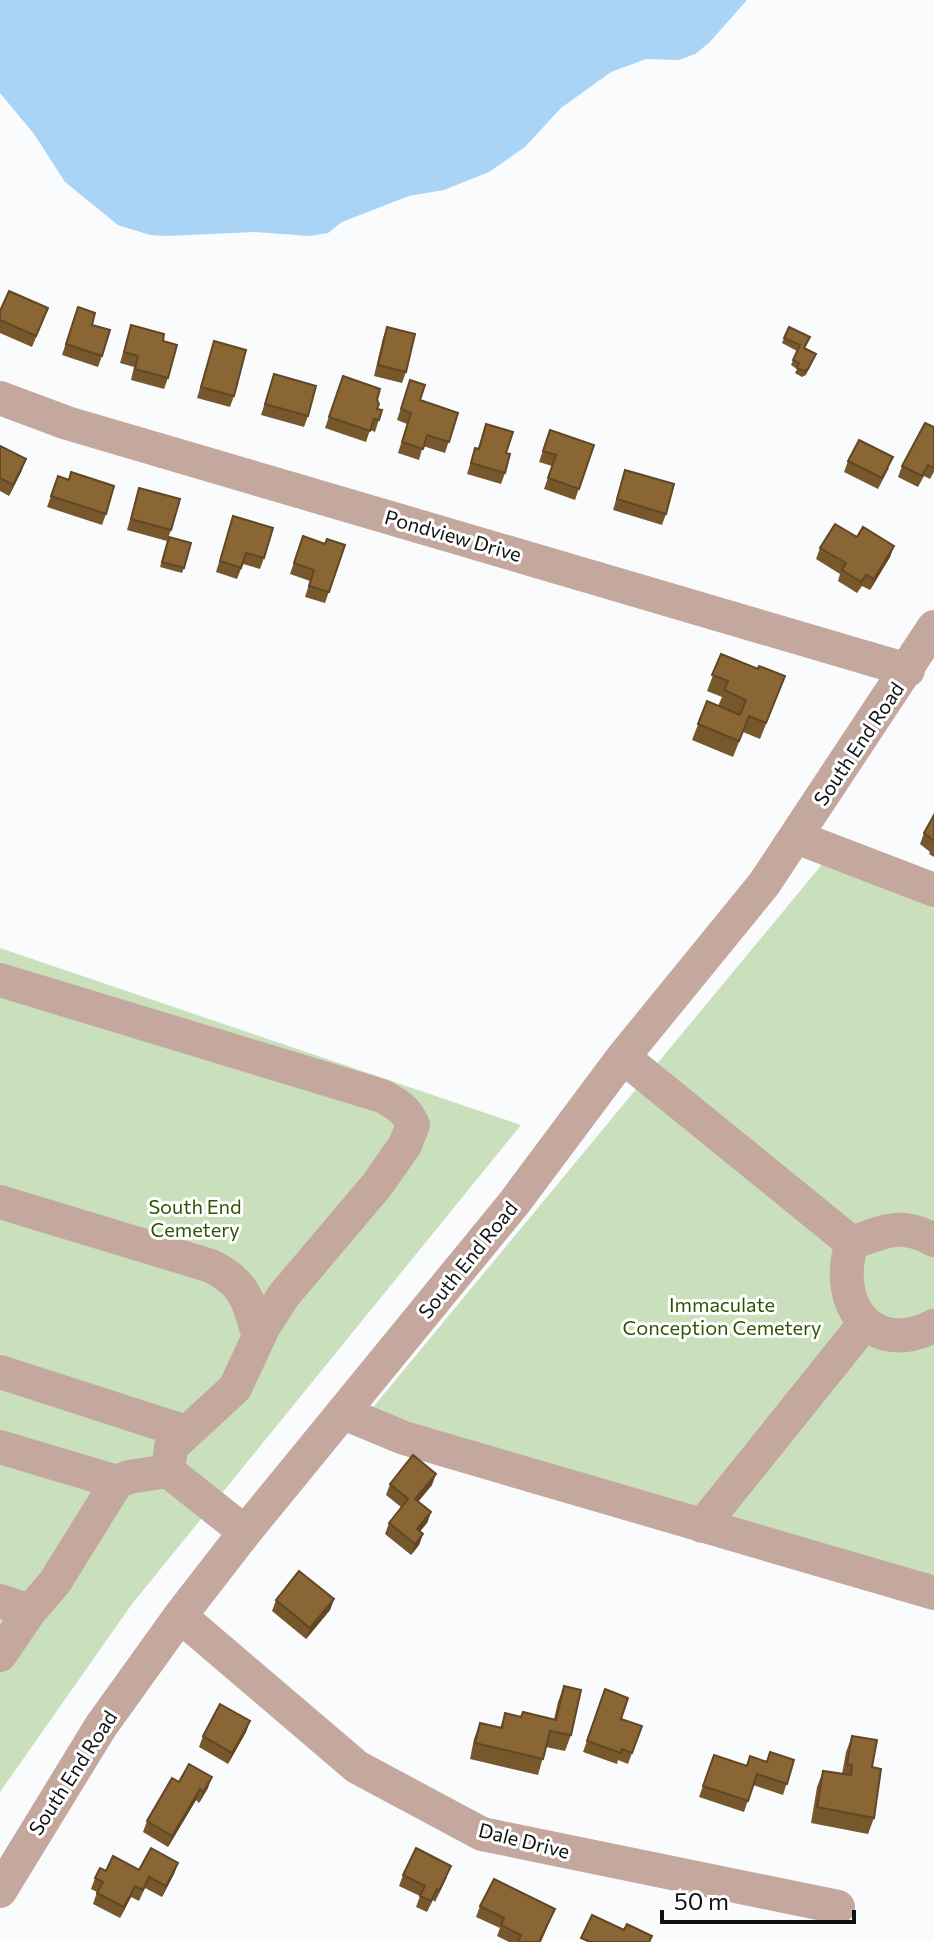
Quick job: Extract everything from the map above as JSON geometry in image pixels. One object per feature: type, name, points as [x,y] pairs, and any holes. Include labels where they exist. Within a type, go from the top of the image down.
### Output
[{"type":"street","name":"Pondview Drive","points":[[0,398],[67,423],[908,670]]},
{"type":"street","name":"South End Road","points":[[0,1891],[101,1726],[180,1616],[514,1203],[623,1057],[764,884],[934,627]]},
{"type":"street","points":[[796,837],[934,890]]},
{"type":"street","points":[[0,980],[382,1096],[408,1113],[413,1125],[405,1145],[337,1235],[277,1305],[235,1388],[175,1450],[117,1482],[55,1582],[15,1606],[0,1655]]},
{"type":"street","points":[[623,1057],[852,1243]]},
{"type":"street","points":[[0,1202],[211,1266],[228,1275],[266,1286],[293,1284]]},
{"type":"street","points":[[852,1243],[885,1230],[914,1230],[934,1239]]},
{"type":"street","points":[[852,1243],[848,1292],[859,1318],[886,1333],[909,1335],[934,1326]]},
{"type":"street","points":[[228,1275],[241,1286],[249,1300],[259,1337]]},
{"type":"street","points":[[702,1526],[865,1323]]},
{"type":"street","points":[[0,1372],[142,1418],[175,1450],[245,1532]]},
{"type":"street","points":[[344,1413],[404,1438],[934,1593]]},
{"type":"street","points":[[0,1447],[117,1482]]},
{"type":"street","name":"Dale Drive","points":[[180,1616],[357,1767],[482,1834],[838,1907]]},
{"type":"green space","name":"Immaculate Conception Cemetery","points":[[838,845],[934,881],[934,1598],[355,1429]]},
{"type":"green space","name":"South End Cemetery","points":[[0,948],[521,1125],[132,1604],[0,1792]]},
{"type":"water","points":[[0,0],[747,0],[709,43],[695,54],[679,60],[646,59],[611,72],[561,108],[525,147],[489,172],[444,190],[409,196],[342,222],[328,233],[310,236],[254,232],[166,236],[150,235],[118,225],[65,182],[34,134],[0,93]]},
{"type":"building","points":[[9,291],[48,308],[36,336],[0,320],[0,311]]},
{"type":"building","points":[[78,307],[95,313],[92,325],[110,330],[102,356],[66,344]]},
{"type":"building","points":[[131,325],[164,334],[163,341],[177,345],[168,378],[135,369],[138,356],[124,352]]},
{"type":"building","points":[[387,327],[415,334],[406,372],[378,365]]},
{"type":"building","points":[[789,327],[810,337],[804,348],[816,354],[804,371],[797,368],[799,363],[793,360],[800,345],[784,338]]},
{"type":"building","points":[[214,341],[246,350],[234,396],[201,387]]},
{"type":"building","points":[[274,374],[316,386],[308,416],[265,404]]},
{"type":"building","points":[[343,376],[380,389],[377,409],[382,410],[379,420],[374,419],[370,431],[329,417]]},
{"type":"building","points":[[410,380],[425,385],[420,400],[458,413],[449,442],[427,435],[423,449],[402,442],[411,413],[401,409]]},
{"type":"building","points":[[925,423],[934,427],[934,468],[928,465],[922,476],[902,466]]},
{"type":"building","points":[[486,424],[513,432],[506,453],[510,454],[505,473],[471,463],[475,448],[479,449]]},
{"type":"building","points":[[550,430],[594,445],[579,489],[548,478],[556,455],[543,451]]},
{"type":"building","points":[[859,440],[893,457],[882,478],[848,461]]},
{"type":"building","points":[[0,446],[26,459],[13,485],[0,478]]},
{"type":"building","points":[[625,470],[674,484],[666,514],[617,499]]},
{"type":"building","points":[[71,472],[114,486],[106,514],[51,496],[58,476],[69,480]]},
{"type":"building","points":[[139,488],[180,499],[171,530],[131,519]]},
{"type":"building","points":[[233,516],[273,528],[264,558],[246,553],[241,568],[220,561]]},
{"type":"building","points":[[835,524],[857,537],[863,527],[894,546],[874,579],[866,575],[861,582],[842,570],[846,563],[820,548]]},
{"type":"building","points":[[303,536],[325,544],[327,539],[345,545],[329,592],[309,586],[314,570],[294,563]]},
{"type":"building","points":[[169,537],[191,543],[184,568],[162,562]]},
{"type":"building","points":[[721,654],[785,676],[766,723],[749,716],[739,741],[698,724],[707,701],[740,715],[746,700],[724,690],[728,681],[712,675]]},
{"type":"building","points":[[934,815],[934,841],[924,833]]},
{"type":"building","points":[[413,1455],[436,1474],[415,1499],[431,1512],[417,1529],[423,1534],[415,1544],[389,1523],[408,1499],[390,1484]]},
{"type":"building","points":[[299,1571],[334,1599],[310,1628],[276,1600]]},
{"type":"building","points":[[564,1686],[581,1690],[571,1735],[550,1731],[543,1759],[475,1743],[480,1723],[502,1728],[505,1713],[521,1717],[523,1712],[556,1720]]},
{"type":"building","points":[[605,1689],[628,1698],[621,1719],[642,1726],[632,1753],[622,1749],[621,1753],[587,1741]]},
{"type":"building","points":[[220,1704],[250,1721],[232,1753],[203,1736]]},
{"type":"building","points":[[852,1736],[877,1740],[872,1767],[881,1769],[874,1818],[817,1807],[823,1771],[851,1775],[852,1765],[847,1764]]},
{"type":"building","points":[[770,1752],[794,1760],[787,1784],[757,1774],[748,1801],[703,1786],[714,1755],[747,1766],[750,1756],[767,1762]]},
{"type":"building","points":[[189,1764],[212,1777],[203,1792],[200,1789],[172,1836],[147,1821],[172,1778],[179,1782]]},
{"type":"building","points":[[151,1848],[178,1863],[166,1886],[149,1877],[143,1890],[135,1886],[124,1907],[97,1893],[103,1882],[95,1878],[100,1868],[106,1871],[113,1856],[139,1870]]},
{"type":"building","points":[[416,1848],[451,1866],[431,1901],[420,1896],[425,1886],[403,1875]]},
{"type":"building","points":[[494,1879],[555,1909],[539,1942],[518,1942],[521,1935],[501,1925],[504,1918],[480,1906]]},
{"type":"building","points":[[592,1915],[624,1930],[627,1924],[652,1936],[649,1942],[590,1942],[581,1938]]}]
